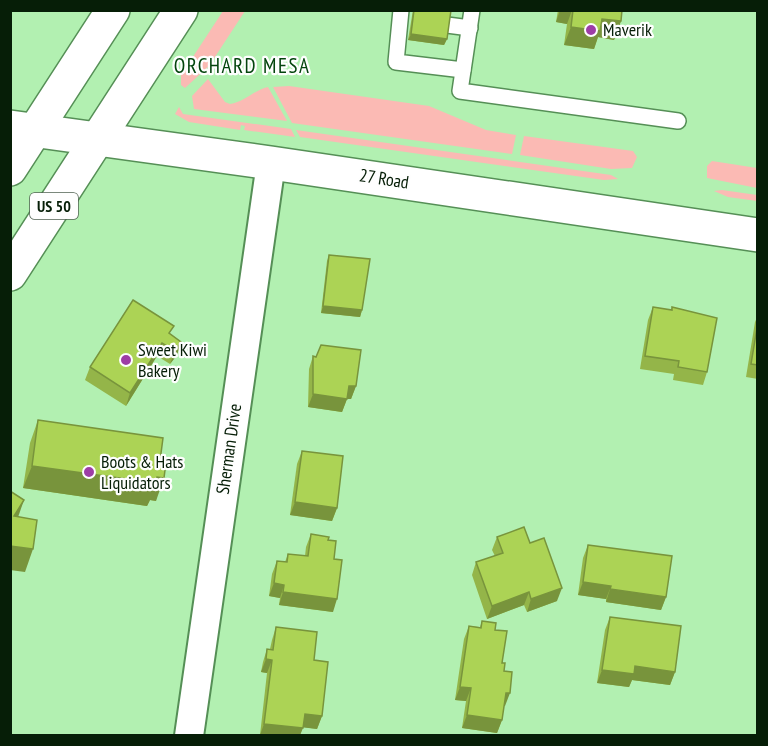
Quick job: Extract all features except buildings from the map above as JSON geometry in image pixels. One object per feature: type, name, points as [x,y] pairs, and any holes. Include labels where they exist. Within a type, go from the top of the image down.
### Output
[{"type":"main road","points":[[10,169],[23,129],[113,10]]},
{"type":"main road","name":"US 50","points":[[10,274],[181,10]]},
{"type":"main road","name":"27 Road","points":[[23,129],[271,162],[758,235]]},
{"type":"street","name":"Sherman Drive","points":[[189,735],[271,162]]},
{"type":"lane","points":[[472,10],[460,91],[678,121]]},
{"type":"lane","points":[[404,16],[396,63],[463,70]]},
{"type":"lane","points":[[447,25],[470,28]]},
{"type":"shaded area","points":[[223,11],[245,11],[209,66],[185,88],[181,85],[181,75]]},
{"type":"shaded area","points":[[208,79],[225,102],[230,104],[268,87],[287,121],[194,109],[192,96]]},
{"type":"shaded area","points":[[289,86],[429,106],[486,130],[516,135],[512,154],[292,123],[273,87]]},
{"type":"shaded area","points":[[179,107],[183,114],[291,129],[295,137],[244,130],[245,126],[241,125],[240,130],[189,122],[175,114]]},
{"type":"shaded area","points":[[296,130],[611,175],[618,179],[604,180],[300,137]]},
{"type":"shaded area","points":[[524,136],[633,151],[637,157],[632,168],[611,169],[520,155]]},
{"type":"shaded area","points":[[712,161],[757,168],[757,188],[707,178],[707,166]]},
{"type":"shaded area","points":[[714,191],[757,195],[757,201],[728,197]]},
{"type":"place","name":"Maverik","points":[[591,30]]},
{"type":"place","name":"Sweet Kiwi Bakery","points":[[126,360]]},
{"type":"place","name":"Boots & Hats Liquidators","points":[[89,472]]},
{"type":"district","name":"ORCHARD MESA","points":[[242,66]]}]
